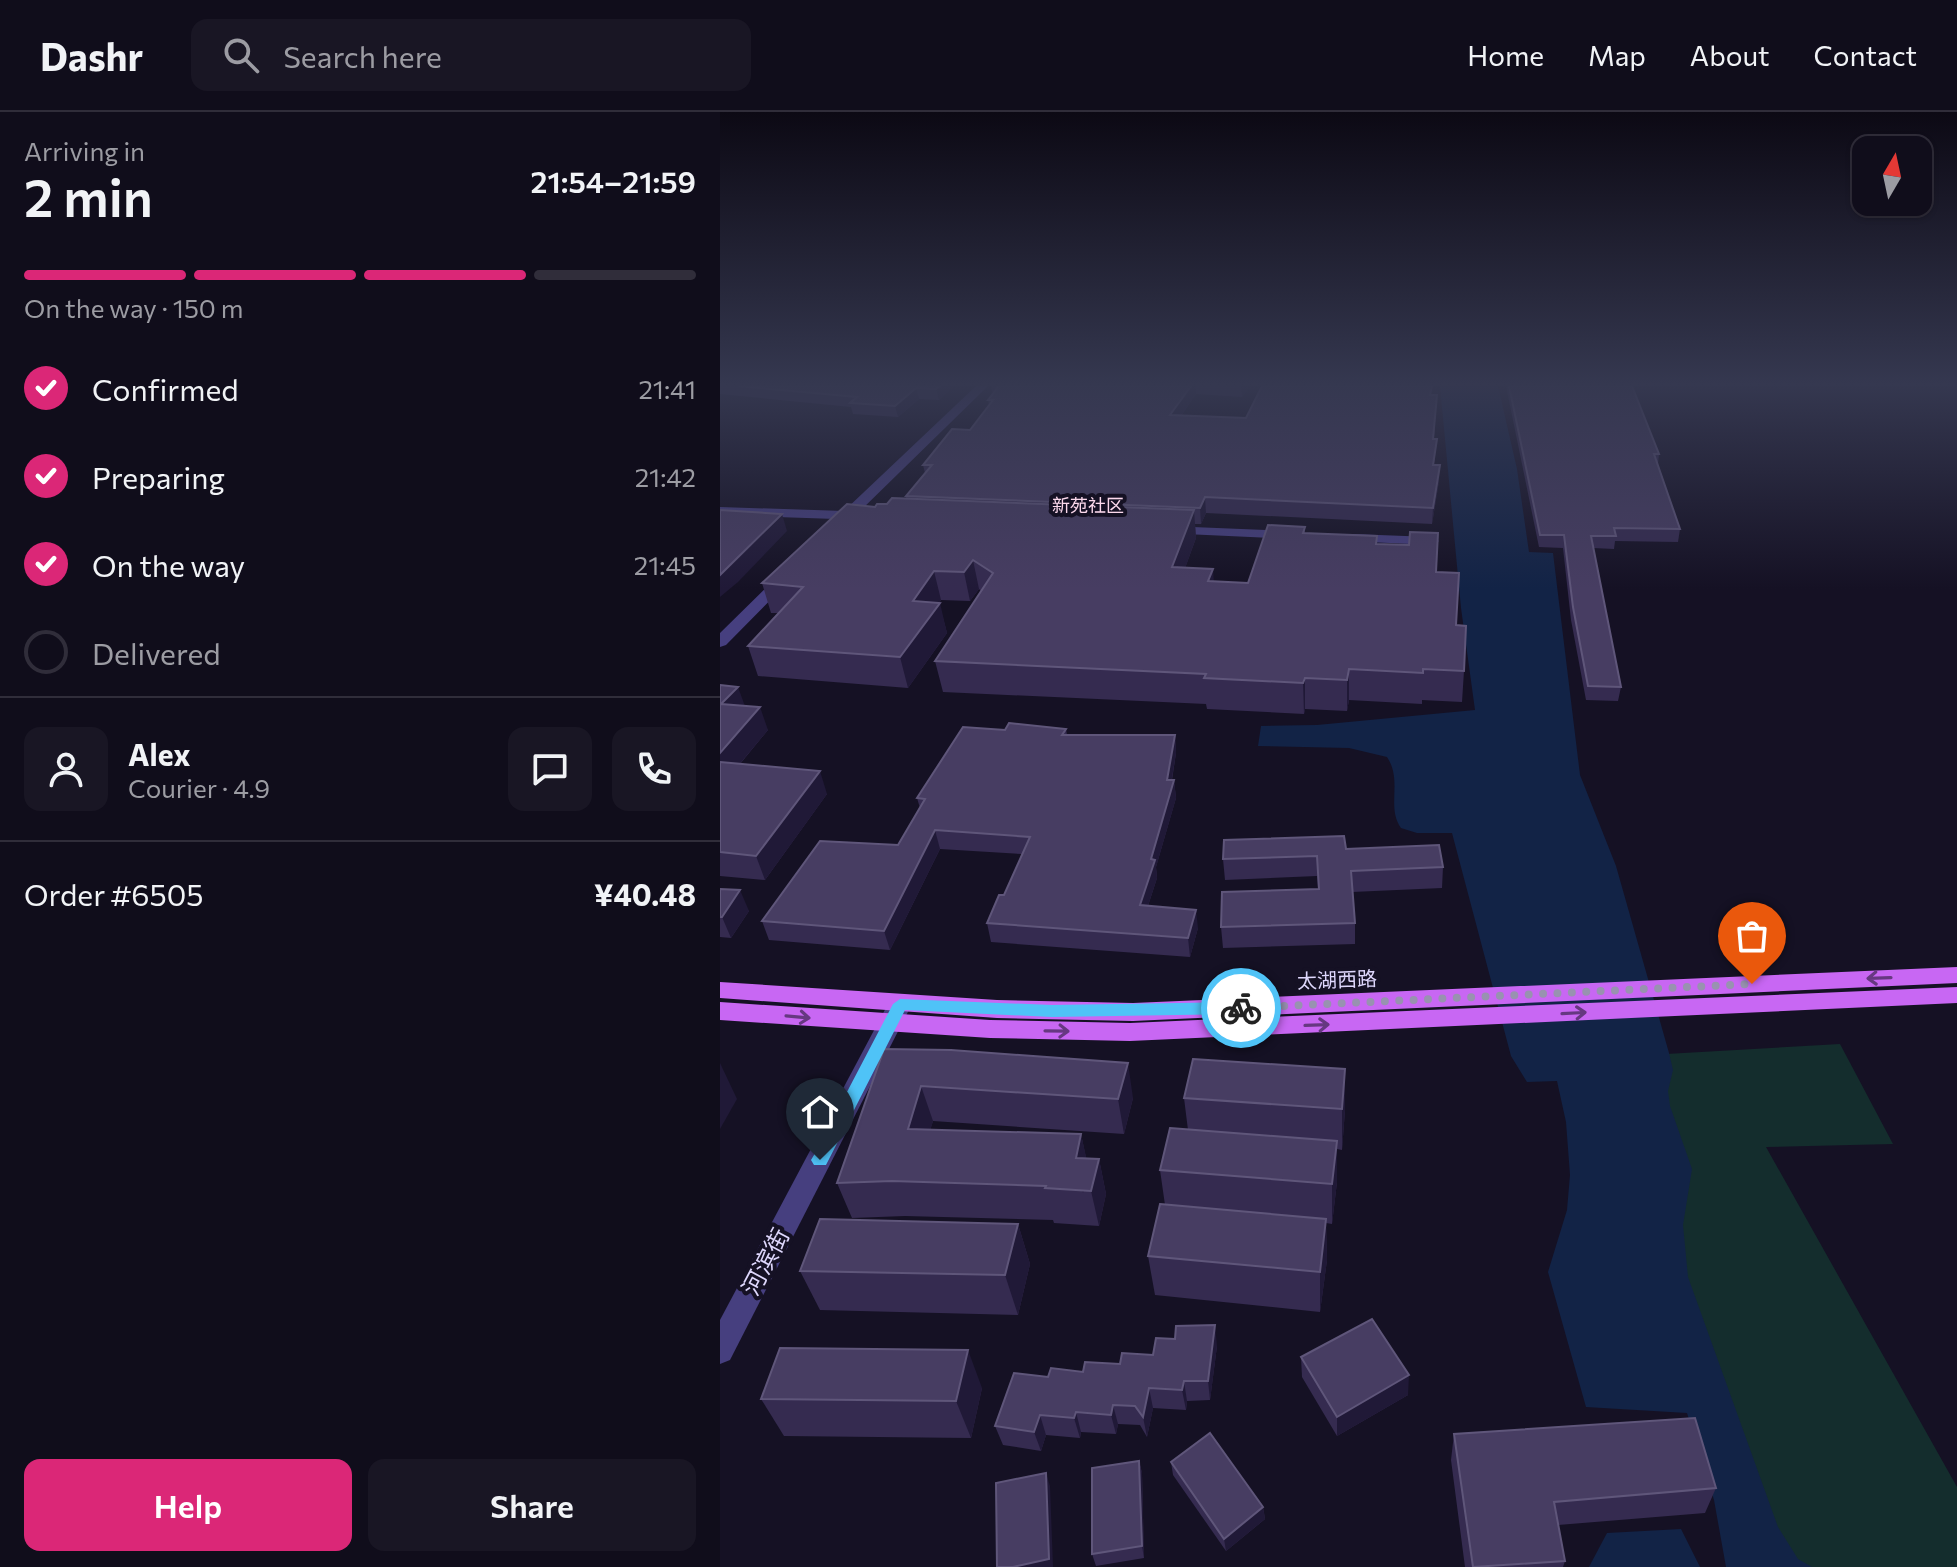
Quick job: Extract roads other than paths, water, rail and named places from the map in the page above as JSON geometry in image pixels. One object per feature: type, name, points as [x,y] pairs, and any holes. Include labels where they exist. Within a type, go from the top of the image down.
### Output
[{"type":"main road","points":[[720,990],[896,1014],[1130,1032],[1669,998],[1957,975]]},
{"type":"main road","points":[[1669,998],[1957,995]]},
{"type":"main road","points":[[720,1011],[896,1014]]},
{"type":"street","points":[[826,537],[911,454]]},
{"type":"street","points":[[720,511],[879,517]]},
{"type":"street","points":[[1147,529],[1305,536]]},
{"type":"street","points":[[1337,537],[1432,541]]},
{"type":"street","points":[[720,642],[794,568]]},
{"type":"street","name":"河滨街","points":[[720,1350],[896,1014]]},
{"type":"water","points":[[1446,454],[1514,454],[1529,552],[1553,553],[1580,775],[1616,866],[1673,1070],[1668,1091],[1670,1106],[1692,1169],[1683,1225],[1688,1277],[1778,1527],[1798,1559],[1812,1567],[1726,1567],[1714,1500],[1687,1413],[1586,1407],[1548,1272],[1567,1210],[1570,1175],[1566,1122],[1557,1081],[1527,1082],[1511,1056],[1452,833],[1417,833],[1401,828],[1395,811],[1394,775],[1387,757],[1349,748],[1258,746],[1261,726],[1317,725],[1475,710],[1461,608]]},
{"type":"water","points":[[1681,1529],[1700,1567],[1589,1567],[1607,1533]]},
{"type":"district","name":"新苑社区","points":[[1088,506]]}]
